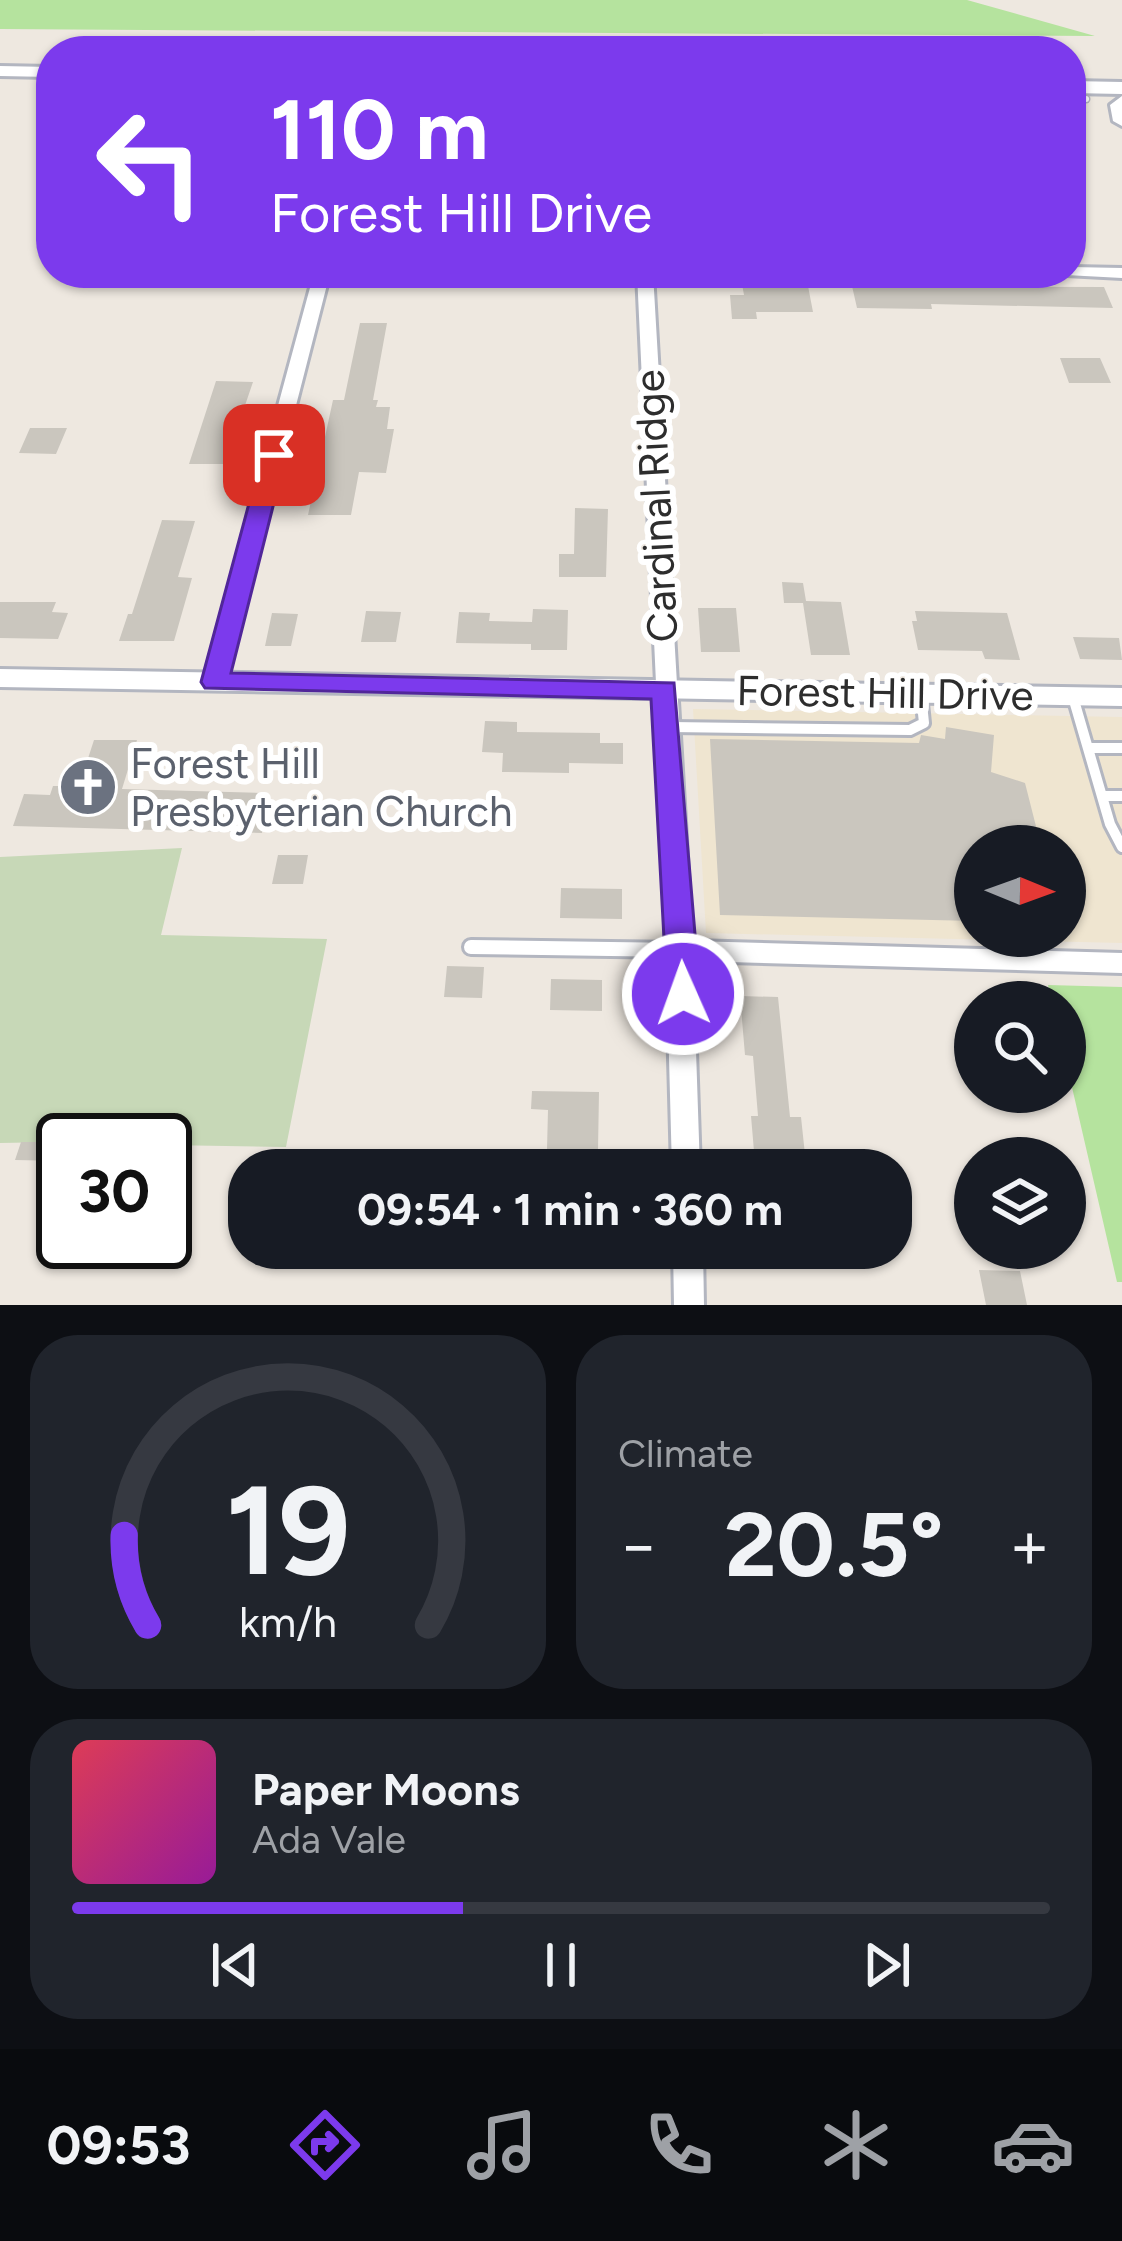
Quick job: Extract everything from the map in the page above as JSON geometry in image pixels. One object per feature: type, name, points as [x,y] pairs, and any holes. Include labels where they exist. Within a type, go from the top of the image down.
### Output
[{"type":"main road","points":[[0,71],[36,72]]},
{"type":"main road","points":[[1086,92],[1122,88]]},
{"type":"street","points":[[1122,101],[1118,105],[1122,122]]},
{"type":"street","points":[[1086,272],[1122,273]]},
{"type":"street","points":[[214,682],[318,288]]},
{"type":"street","name":"Cardinal Ridge","points":[[646,288],[664,690],[682,950],[686,1149]]},
{"type":"street","name":"Forest Hill Drive","points":[[0,678],[1122,697]]},
{"type":"street","points":[[682,950],[1122,963]]},
{"type":"street","points":[[688,1269],[689,1305]]},
{"type":"lane","points":[[667,727],[910,730],[924,722],[921,694]]},
{"type":"lane","points":[[1073,697],[1122,847]]},
{"type":"lane","points":[[1088,748],[1122,748]]},
{"type":"lane","points":[[1102,796],[1122,796]]},
{"type":"lane","points":[[471,947],[682,950]]},
{"type":"shaded area","points":[[693,709],[1122,717],[1122,943],[1086,942],[1086,825],[954,825],[954,939],[706,933]]},
{"type":"green space","points":[[0,0],[967,0],[1095,36],[0,29]]},
{"type":"green space","points":[[182,848],[161,935],[327,939],[286,1147],[192,1145],[192,1113],[36,1113],[36,1142],[0,1143],[0,857]]},
{"type":"green space","points":[[1086,986],[1122,987],[1122,1282],[1117,1282],[1078,1113],[1086,1113]]},
{"type":"building","points":[[1086,287],[1104,287],[1113,308],[931,304],[932,309],[857,308],[852,288]]},
{"type":"building","points":[[743,288],[808,288],[813,312],[756,312],[757,319],[732,319],[730,295],[744,295]]},
{"type":"building","points":[[360,323],[387,323],[373,400],[378,400],[376,407],[390,407],[387,429],[394,429],[386,473],[359,472],[351,515],[308,515],[333,400],[344,400]]},
{"type":"building","points":[[1060,358],[1100,358],[1111,383],[1069,383]]},
{"type":"building","points":[[216,381],[253,382],[225,464],[189,464]]},
{"type":"building","points":[[30,428],[67,428],[56,454],[19,453]]},
{"type":"building","points":[[575,508],[608,509],[606,577],[559,577],[559,554],[574,554]]},
{"type":"building","points":[[162,520],[195,521],[178,577],[192,578],[174,641],[119,641],[128,614],[132,614]]},
{"type":"building","points":[[782,582],[803,583],[806,601],[841,602],[850,655],[811,655],[803,603],[784,603]]},
{"type":"building","points":[[0,602],[56,602],[52,612],[68,613],[58,639],[0,638]]},
{"type":"building","points":[[698,608],[736,608],[740,652],[701,652]]},
{"type":"building","points":[[533,609],[568,610],[567,650],[531,650],[531,644],[456,643],[459,612],[490,613],[489,621],[532,622]]},
{"type":"building","points":[[366,611],[401,612],[396,642],[361,642]]},
{"type":"building","points":[[915,611],[1007,613],[1020,660],[985,659],[982,651],[918,650],[912,621],[917,621]]},
{"type":"building","points":[[272,613],[298,614],[291,646],[265,646]]},
{"type":"building","points":[[1073,637],[1119,638],[1122,660],[1080,659]]},
{"type":"building","points":[[485,721],[517,722],[517,732],[600,733],[600,743],[623,743],[623,764],[569,763],[569,773],[502,772],[503,753],[482,752]]},
{"type":"building","points":[[946,727],[994,735],[991,772],[1025,783],[1036,825],[954,825],[954,921],[720,915],[710,739],[919,743],[921,735],[945,739]]},
{"type":"building","name":"Forest Hill Presbyterian Church","points":[[94,740],[137,740],[122,789],[262,793],[259,808],[267,808],[262,833],[13,826],[24,794],[50,795],[53,786],[79,786]]},
{"type":"building","points":[[278,855],[308,855],[303,884],[272,884]]},
{"type":"building","points":[[561,888],[622,889],[622,919],[560,918]]},
{"type":"building","points":[[447,966],[484,967],[482,998],[444,997]]},
{"type":"building","points":[[551,979],[602,980],[602,1011],[550,1010]]},
{"type":"building","points":[[740,996],[778,997],[790,1117],[801,1117],[804,1149],[754,1149],[751,1116],[758,1116],[753,1056],[745,1055]]},
{"type":"building","points":[[532,1091],[599,1092],[598,1149],[547,1149],[548,1110],[531,1109]]},
{"type":"building","points":[[21,1142],[36,1142],[36,1160],[15,1160]]},
{"type":"building","points":[[979,1270],[1020,1271],[1027,1305],[986,1305]]},
{"type":"place","name":"Forest Hill Presbyterian Church","points":[[88,787]]},
{"type":"route","points":[[274,455],[214,682],[664,690],[683,994]]}]
